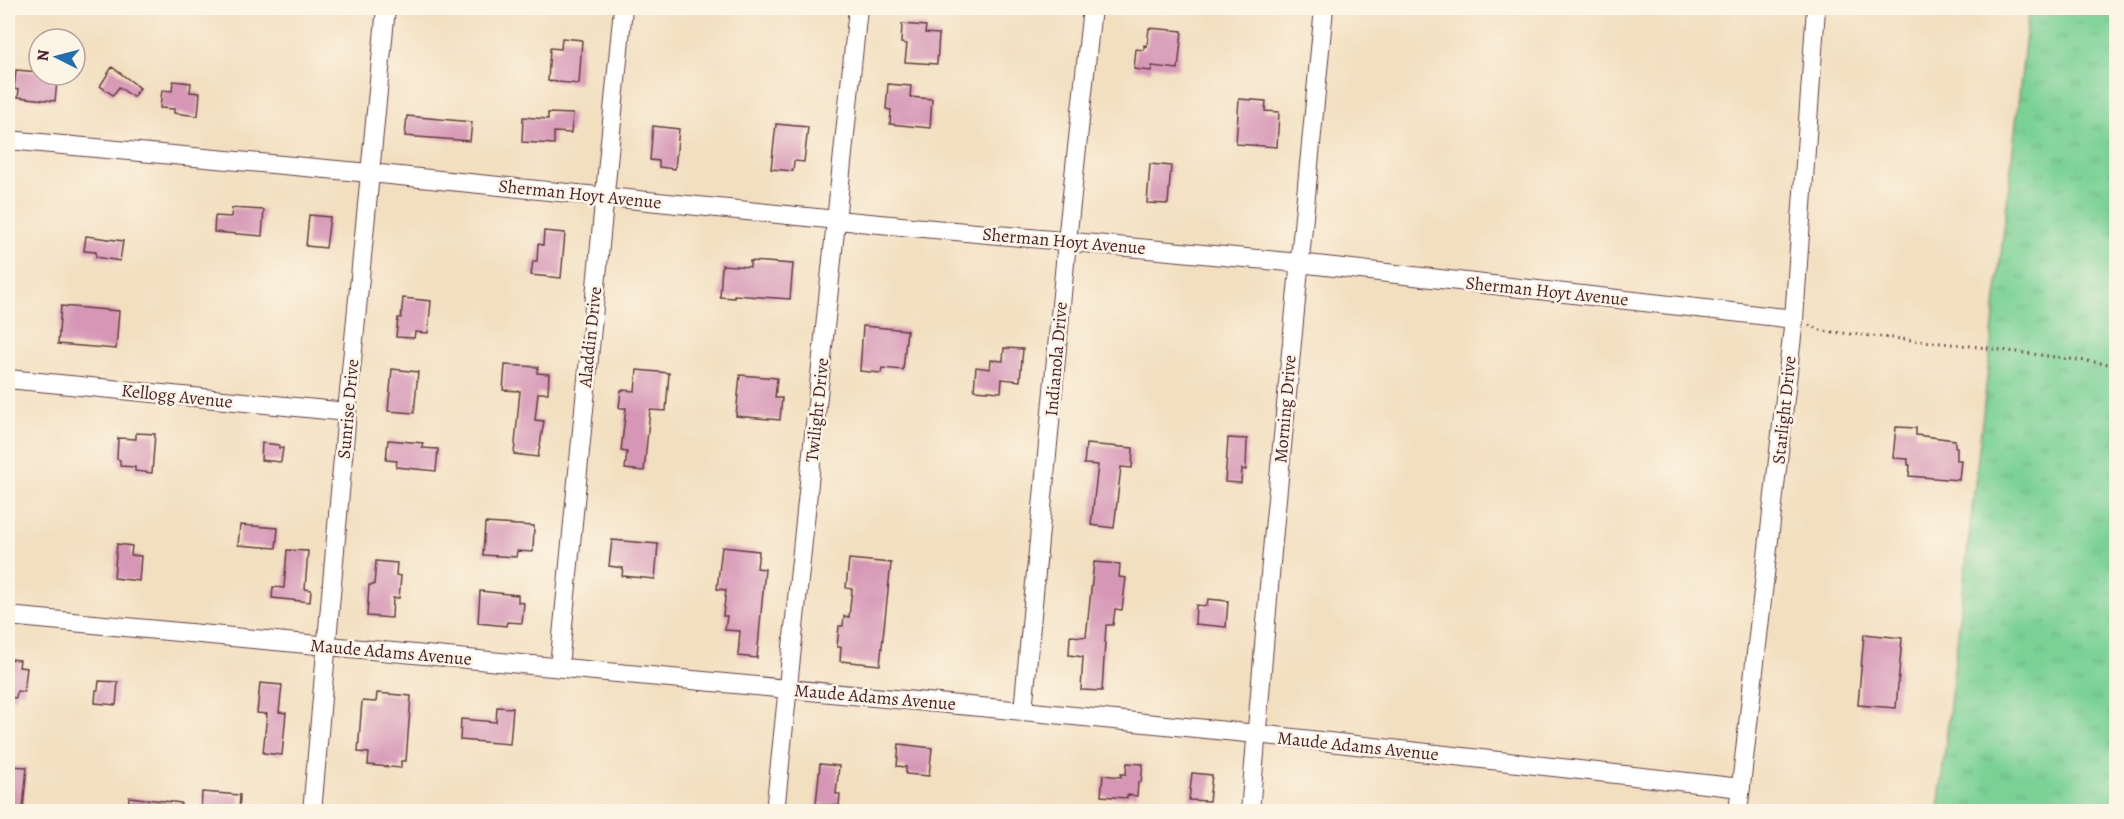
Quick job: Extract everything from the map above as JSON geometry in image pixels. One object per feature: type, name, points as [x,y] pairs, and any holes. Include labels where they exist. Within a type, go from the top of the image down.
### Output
[{"type":"street","name":"Sunrise Drive","points":[[312,812],[347,412],[386,8]]},
{"type":"street","name":"Aladdin Drive","points":[[559,667],[623,8]]},
{"type":"street","name":"Twilight Drive","points":[[776,812],[858,8]]},
{"type":"street","name":"Indianola Drive","points":[[1023,711],[1067,241],[1092,8]]},
{"type":"street","name":"Morning Drive","points":[[1250,812],[1324,8]]},
{"type":"street","name":"Starlight Drive","points":[[1738,812],[1794,319],[1815,8]]},
{"type":"street","name":"Sherman Hoyt Avenue","points":[[8,140],[370,172],[837,220],[1299,263],[1794,319]]},
{"type":"street","name":"Kellogg Avenue","points":[[8,379],[347,412]]},
{"type":"street","name":"Maude Adams Avenue","points":[[8,616],[1257,734],[1741,788]]},
{"type":"path","points":[[1794,319],[1823,331],[1971,346],[2116,365]]},
{"type":"green space","points":[[2029,8],[2116,8],[2116,811],[1938,811]]},
{"type":"building","points":[[902,24],[926,26],[925,33],[939,34],[937,64],[905,62],[907,44],[901,43]]},
{"type":"building","points":[[1149,28],[1182,31],[1178,69],[1152,66],[1151,71],[1134,69],[1136,49],[1144,50],[1144,45],[1147,46]]},
{"type":"building","points":[[562,38],[582,40],[579,84],[548,81],[550,48],[561,49]]},
{"type":"building","points":[[112,67],[140,88],[133,97],[119,87],[113,95],[100,86]]},
{"type":"building","points":[[16,70],[27,71],[27,87],[56,87],[55,101],[18,97],[19,90],[14,89]]},
{"type":"building","points":[[173,81],[191,83],[190,92],[200,93],[198,116],[174,113],[174,109],[160,108],[162,90],[172,91]]},
{"type":"building","points":[[888,84],[911,86],[910,97],[932,99],[930,128],[890,124],[891,110],[886,109]]},
{"type":"building","points":[[1239,99],[1266,101],[1265,111],[1279,112],[1277,147],[1236,144]]},
{"type":"building","points":[[548,113],[573,114],[571,133],[554,132],[554,144],[522,142],[523,117],[548,119]]},
{"type":"building","points":[[407,116],[472,122],[470,141],[405,136]]},
{"type":"building","points":[[776,124],[808,127],[804,162],[794,161],[793,171],[771,169]]},
{"type":"building","points":[[653,126],[679,129],[675,169],[659,167],[659,161],[650,160]]},
{"type":"building","points":[[1150,164],[1171,166],[1168,204],[1147,203]]},
{"type":"building","points":[[232,208],[264,210],[262,236],[214,232],[215,216],[231,217]]},
{"type":"building","points":[[309,215],[330,217],[326,248],[306,246]]},
{"type":"building","points":[[544,231],[565,233],[561,278],[531,275],[533,261],[537,261],[538,244],[543,245]]},
{"type":"building","points":[[86,236],[123,241],[120,261],[96,257],[96,252],[84,251]]},
{"type":"building","points":[[750,261],[793,264],[790,299],[734,295],[734,298],[720,297],[722,265],[750,267]]},
{"type":"building","points":[[403,298],[431,301],[428,333],[415,332],[414,338],[396,337]]},
{"type":"building","points":[[61,306],[119,311],[116,349],[58,344]]},
{"type":"building","points":[[863,326],[907,330],[903,370],[882,368],[881,373],[860,371]]},
{"type":"building","points":[[1004,348],[1023,349],[1020,381],[1002,379],[1001,392],[974,390],[976,367],[990,369],[991,360],[1003,361]]},
{"type":"building","points":[[505,365],[538,367],[537,373],[549,374],[548,393],[538,393],[535,420],[544,421],[538,457],[514,454],[520,391],[503,390]]},
{"type":"building","points":[[392,369],[418,372],[414,413],[388,411]]},
{"type":"building","points":[[637,370],[669,373],[666,411],[650,410],[644,471],[625,469],[627,452],[621,451],[626,408],[619,408],[621,390],[635,391]]},
{"type":"building","points":[[740,375],[777,378],[775,398],[782,398],[780,420],[736,416]]},
{"type":"building","points":[[1896,427],[1916,428],[1916,435],[1955,440],[1957,460],[1961,460],[1959,480],[1909,476],[1908,459],[1893,458]]},
{"type":"building","points":[[136,433],[155,434],[152,473],[135,471],[135,467],[120,466],[120,460],[117,459],[118,438],[136,439]]},
{"type":"building","points":[[1228,438],[1247,439],[1246,470],[1242,469],[1241,483],[1225,482]]},
{"type":"building","points":[[388,440],[423,443],[422,448],[438,449],[436,471],[396,467],[397,461],[386,460]]},
{"type":"building","points":[[262,443],[279,445],[279,448],[283,448],[281,462],[261,460]]},
{"type":"building","points":[[1086,444],[1133,448],[1132,468],[1121,467],[1114,528],[1091,525],[1098,465],[1084,464]]},
{"type":"building","points":[[485,523],[534,526],[533,552],[517,551],[516,557],[483,555]]},
{"type":"building","points":[[240,525],[278,528],[276,548],[238,545]]},
{"type":"building","points":[[612,540],[658,544],[655,579],[622,576],[623,568],[609,566]]},
{"type":"building","points":[[117,544],[132,546],[131,555],[141,556],[139,581],[114,578]]},
{"type":"building","points":[[722,547],[759,551],[757,568],[765,569],[757,658],[738,656],[740,631],[725,630],[727,616],[723,616],[726,590],[717,589]]},
{"type":"building","points":[[287,550],[308,551],[305,589],[311,590],[310,602],[272,598],[273,587],[284,588]]},
{"type":"building","points":[[849,559],[891,563],[880,665],[840,661],[841,647],[837,647],[839,626],[843,626],[844,616],[849,617],[852,589],[846,588]]},
{"type":"building","points":[[376,561],[397,563],[396,575],[401,576],[399,598],[393,598],[392,618],[367,616],[369,585],[374,585]]},
{"type":"building","points":[[1094,562],[1120,564],[1119,577],[1126,578],[1122,610],[1115,609],[1113,625],[1106,625],[1102,691],[1081,690],[1083,657],[1069,655],[1070,636],[1086,637]]},
{"type":"building","points":[[480,591],[518,595],[518,602],[524,603],[522,623],[507,622],[506,626],[478,623]]},
{"type":"building","points":[[1208,599],[1228,601],[1226,627],[1195,624],[1196,605],[1207,606]]},
{"type":"building","points":[[1864,634],[1902,638],[1896,708],[1858,705]]},
{"type":"building","points":[[8,659],[20,660],[19,667],[27,668],[24,692],[17,691],[16,698],[8,697]]},
{"type":"building","points":[[99,681],[118,682],[116,705],[95,703]]},
{"type":"building","points":[[260,683],[282,685],[279,712],[286,713],[282,755],[263,753],[267,714],[257,713]]},
{"type":"building","points":[[377,693],[411,696],[406,761],[401,761],[401,768],[368,765],[369,753],[358,752],[362,701],[376,702]]},
{"type":"building","points":[[497,707],[513,708],[510,744],[460,740],[461,719],[496,722]]},
{"type":"building","points":[[899,744],[932,748],[929,776],[906,774],[906,767],[897,766]]},
{"type":"building","points":[[1127,763],[1143,764],[1137,796],[1127,795],[1127,798],[1101,796],[1103,775],[1121,777],[1121,774],[1126,774]]},
{"type":"building","points":[[820,764],[839,766],[836,794],[840,794],[839,806],[816,804]]},
{"type":"building","points":[[8,766],[27,767],[23,809],[8,807]]},
{"type":"building","points":[[1192,773],[1212,775],[1209,801],[1189,800]]},
{"type":"building","points":[[202,792],[240,795],[239,812],[201,812]]},
{"type":"building","points":[[129,797],[181,803],[180,812],[128,812]]}]
